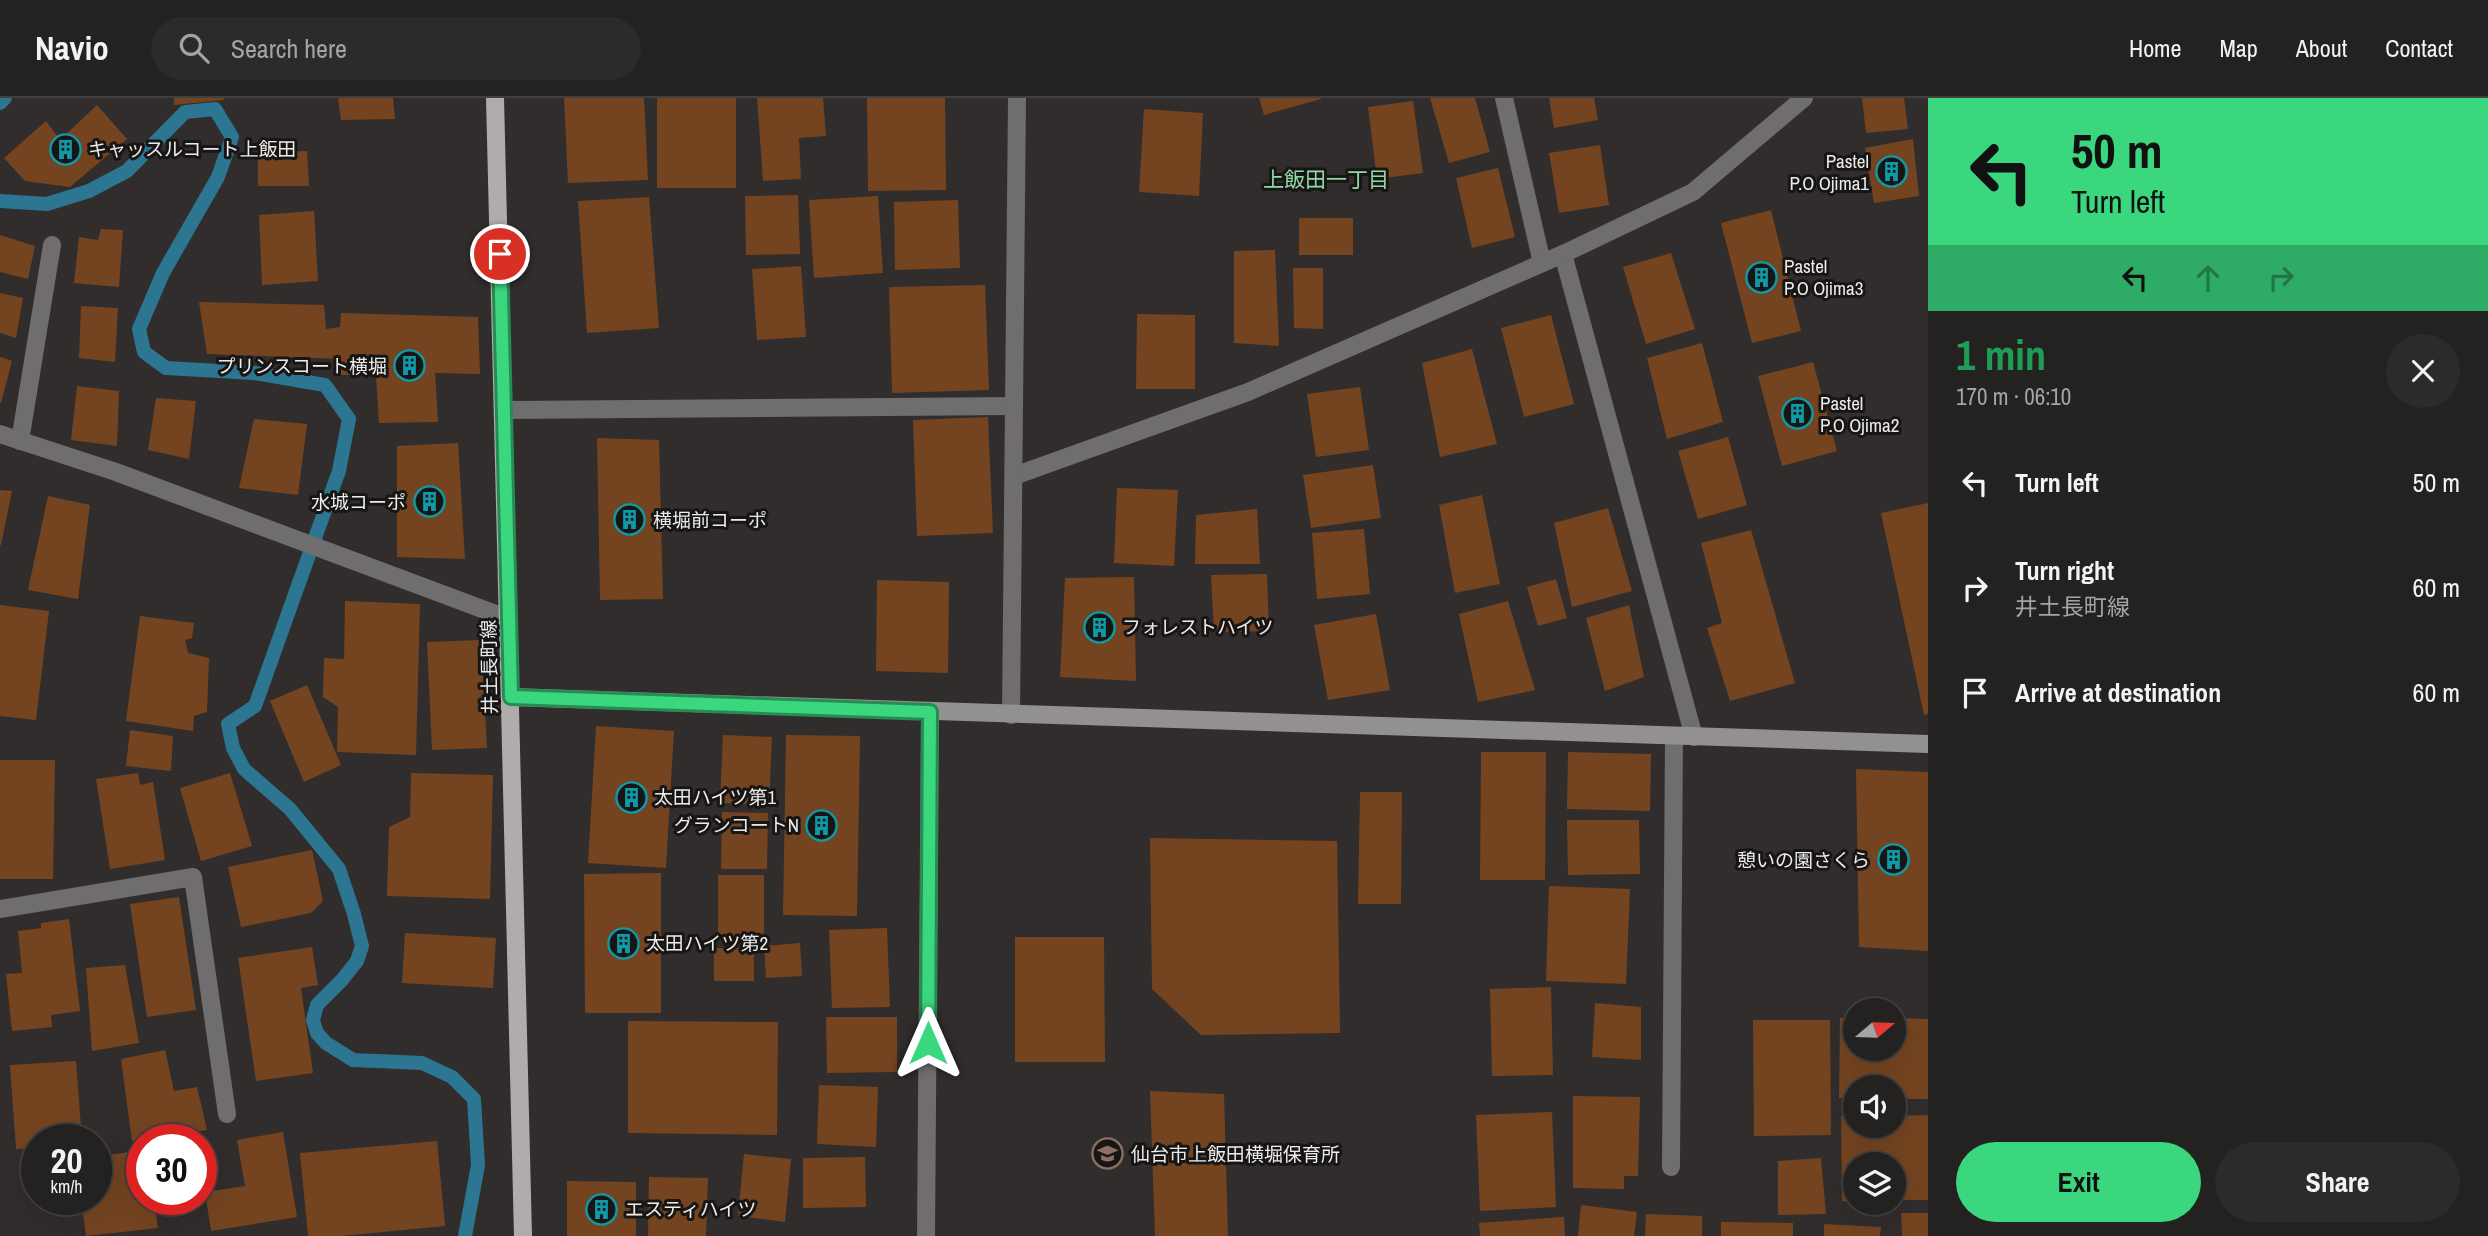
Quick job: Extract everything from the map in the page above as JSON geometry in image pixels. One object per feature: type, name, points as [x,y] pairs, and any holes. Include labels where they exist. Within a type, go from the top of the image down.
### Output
[{"type":"main road","name":"井土長町線","points":[[495,98],[523,1236]]},
{"type":"street","points":[[1011,715],[1017,98]]},
{"type":"street","points":[[1504,98],[1542,264]]},
{"type":"street","points":[[1014,476],[1248,392],[1542,264],[1693,192],[1804,98]]},
{"type":"street","points":[[20,441],[52,245]]},
{"type":"street","points":[[1563,254],[1694,737]]},
{"type":"street","points":[[504,410],[1014,406]]},
{"type":"street","points":[[0,434],[116,472],[509,619]]},
{"type":"street","points":[[511,697],[1928,744]]},
{"type":"street","points":[[926,1236],[930,712]]},
{"type":"street","points":[[1671,1167],[1674,736]]},
{"type":"street","points":[[0,909],[193,877],[227,1114]]},
{"type":"building","points":[[174,98],[224,98],[224,100],[174,105]]},
{"type":"building","points":[[338,98],[393,98],[395,119],[341,120]]},
{"type":"building","points":[[564,98],[644,98],[648,180],[568,183]]},
{"type":"building","points":[[657,98],[736,98],[736,188],[657,188]]},
{"type":"building","points":[[757,98],[823,98],[826,136],[799,138],[801,179],[763,181]]},
{"type":"building","points":[[867,98],[945,98],[946,190],[868,191]]},
{"type":"building","points":[[1259,98],[1321,98],[1321,99],[1264,115]]},
{"type":"building","points":[[1430,98],[1475,98],[1490,152],[1449,163]]},
{"type":"building","points":[[1549,98],[1594,98],[1598,120],[1554,128]]},
{"type":"building","points":[[1862,98],[1904,98],[1908,129],[1866,133]]},
{"type":"building","points":[[1413,101],[1423,173],[1377,179],[1368,107]]},
{"type":"building","name":"キャッスルコート上飯田","points":[[97,105],[127,139],[70,187],[25,181],[4,158],[46,121],[60,140]]},
{"type":"building","points":[[1144,109],[1203,113],[1199,196],[1139,192]]},
{"type":"building","name":"Pastel P.O Ojima1","points":[[1913,139],[1919,196],[1874,203],[1865,148]]},
{"type":"building","points":[[1600,145],[1609,205],[1559,213],[1549,153]]},
{"type":"building","points":[[307,151],[309,186],[258,186],[258,153]]},
{"type":"building","points":[[1498,168],[1515,237],[1472,248],[1456,178]]},
{"type":"building","points":[[798,195],[800,254],[746,255],[745,196]]},
{"type":"building","points":[[878,196],[883,273],[814,278],[809,200]]},
{"type":"building","points":[[649,197],[659,328],[587,333],[578,201]]},
{"type":"building","points":[[958,200],[960,268],[895,270],[894,202]]},
{"type":"building","name":"Pastel P.O Ojima3","points":[[1771,210],[1801,331],[1752,343],[1721,223]]},
{"type":"building","points":[[314,211],[318,281],[262,285],[259,215]]},
{"type":"building","points":[[1299,218],[1353,218],[1353,255],[1299,255]]},
{"type":"building","points":[[101,229],[123,230],[119,287],[74,283],[79,237],[98,240]]},
{"type":"building","points":[[0,235],[35,246],[28,279],[0,272]]},
{"type":"building","points":[[1275,250],[1279,346],[1234,343],[1234,251]]},
{"type":"building","points":[[1671,253],[1695,329],[1646,344],[1623,267]]},
{"type":"building","points":[[801,266],[806,337],[757,340],[752,269]]},
{"type":"building","points":[[1293,268],[1323,268],[1323,329],[1294,328]]},
{"type":"building","points":[[985,285],[989,390],[892,393],[889,287]]},
{"type":"building","points":[[0,293],[23,298],[16,338],[0,333]]},
{"type":"building","name":"プリンスコート横堀","points":[[199,302],[324,305],[326,329],[340,327],[341,313],[478,317],[480,374],[435,373],[438,422],[379,423],[376,375],[341,375],[340,359],[207,354]]},
{"type":"building","points":[[81,306],[118,308],[115,362],[79,358]]},
{"type":"building","points":[[1137,314],[1195,315],[1195,389],[1136,389]]},
{"type":"building","points":[[1551,315],[1574,404],[1524,417],[1501,328]]},
{"type":"building","points":[[1702,343],[1723,422],[1667,439],[1647,358]]},
{"type":"building","points":[[1472,349],[1497,444],[1440,457],[1422,363]]},
{"type":"building","points":[[0,357],[12,361],[1,403],[0,403]]},
{"type":"building","name":"Pastel P.O Ojima2","points":[[1813,362],[1837,451],[1782,466],[1758,376]]},
{"type":"building","points":[[77,386],[119,391],[117,446],[71,440]]},
{"type":"building","points":[[1360,387],[1369,450],[1316,457],[1307,394]]},
{"type":"building","points":[[156,398],[196,401],[189,459],[148,450]]},
{"type":"building","points":[[988,417],[993,533],[917,536],[913,420]]},
{"type":"building","points":[[254,419],[307,424],[298,495],[239,488]]},
{"type":"building","points":[[1728,437],[1747,505],[1698,519],[1678,451]]},
{"type":"building","name":"横堀前コーポ","points":[[597,438],[659,440],[663,599],[600,600]]},
{"type":"building","name":"水城コーポ","points":[[458,443],[465,559],[397,557],[397,446]]},
{"type":"building","points":[[1373,465],[1381,518],[1311,528],[1303,475]]},
{"type":"building","points":[[1117,488],[1178,490],[1174,566],[1114,563]]},
{"type":"building","points":[[0,490],[12,491],[1,545],[0,545]]},
{"type":"building","points":[[1482,495],[1500,584],[1455,593],[1439,505]]},
{"type":"building","points":[[48,496],[90,505],[78,599],[28,590]]},
{"type":"building","points":[[1928,503],[1928,714],[1924,715],[1881,513]]},
{"type":"building","points":[[1608,508],[1632,591],[1572,607],[1554,523]]},
{"type":"building","points":[[1257,509],[1260,564],[1195,564],[1196,515]]},
{"type":"building","points":[[1364,529],[1370,594],[1317,599],[1312,533]]},
{"type":"building","points":[[1751,530],[1795,683],[1730,701],[1707,628],[1722,623],[1701,543]]},
{"type":"building","points":[[1267,574],[1269,631],[1214,632],[1211,575]]},
{"type":"building","name":"フォレストハイツ","points":[[1134,577],[1136,681],[1060,677],[1065,578]]},
{"type":"building","points":[[1556,579],[1567,618],[1538,626],[1527,587]]},
{"type":"building","points":[[877,580],[949,582],[948,673],[876,671]]},
{"type":"building","points":[[345,601],[420,604],[416,755],[337,752],[338,707],[323,697],[324,658],[344,659]]},
{"type":"building","points":[[1508,601],[1535,690],[1478,702],[1459,614]]},
{"type":"building","points":[[0,605],[49,611],[36,720],[0,716]]},
{"type":"building","points":[[1629,605],[1644,677],[1605,691],[1586,618]]},
{"type":"building","points":[[1376,614],[1390,690],[1328,700],[1314,625]]},
{"type":"building","points":[[140,616],[194,623],[192,638],[185,640],[188,653],[209,658],[207,712],[194,716],[193,731],[126,721]]},
{"type":"building","points":[[481,640],[487,748],[432,750],[427,642]]},
{"type":"building","points":[[307,685],[341,765],[304,782],[270,701]]},
{"type":"building","name":"太田ハイツ第1","points":[[596,726],[674,731],[666,868],[588,863]]},
{"type":"building","points":[[130,730],[173,736],[171,771],[126,766]]},
{"type":"building","points":[[723,735],[772,737],[769,805],[720,803]]},
{"type":"building","name":"グランコートN","points":[[786,735],[860,736],[857,916],[783,915]]},
{"type":"building","points":[[1481,752],[1546,752],[1545,880],[1480,880]]},
{"type":"building","points":[[1568,752],[1651,754],[1650,811],[1567,809]]},
{"type":"building","points":[[0,760],[55,760],[53,879],[0,879]]},
{"type":"building","name":"憩いの園さくら","points":[[1856,769],[1928,772],[1928,951],[1859,947]]},
{"type":"building","points":[[138,773],[140,785],[153,782],[165,860],[110,869],[96,779]]},
{"type":"building","points":[[230,773],[252,846],[201,861],[180,788]]},
{"type":"building","points":[[411,773],[493,775],[490,899],[387,896],[389,827],[410,817]]},
{"type":"building","points":[[1360,792],[1402,792],[1401,904],[1358,904]]},
{"type":"building","points":[[722,812],[768,813],[767,869],[721,869]]},
{"type":"building","points":[[1567,820],[1639,820],[1640,874],[1568,875]]},
{"type":"building","points":[[1150,838],[1337,841],[1340,1033],[1201,1035],[1152,989]]},
{"type":"building","points":[[312,850],[323,901],[311,913],[241,927],[228,867]]},
{"type":"building","name":"太田ハイツ第2","points":[[661,873],[661,1013],[585,1013],[584,874]]},
{"type":"building","points":[[718,875],[764,875],[764,937],[718,936]]},
{"type":"building","points":[[1549,886],[1630,889],[1626,984],[1546,981]]},
{"type":"building","points":[[179,897],[196,1010],[147,1017],[130,904]]},
{"type":"building","points":[[69,919],[80,1011],[51,1015],[52,1027],[12,1031],[6,974],[22,973],[18,931],[41,928],[41,923]]},
{"type":"building","points":[[887,928],[890,1007],[832,1008],[829,930]]},
{"type":"building","points":[[405,933],[496,938],[493,988],[402,983]]},
{"type":"building","points":[[1015,937],[1104,937],[1105,1062],[1015,1062]]},
{"type":"building","points":[[800,943],[802,976],[766,978],[764,946]]},
{"type":"building","points":[[312,947],[318,985],[301,988],[313,1073],[256,1081],[238,958]]},
{"type":"building","points":[[714,948],[754,948],[754,981],[714,981]]},
{"type":"building","points":[[125,965],[139,1043],[92,1051],[86,968]]},
{"type":"building","points":[[1551,987],[1553,1075],[1492,1076],[1490,989]]},
{"type":"building","points":[[1595,1003],[1641,1007],[1641,1060],[1592,1057]]},
{"type":"building","points":[[826,1017],[897,1017],[897,1072],[827,1073]]},
{"type":"building","points":[[1840,1018],[1843,1018],[1843,1061],[1906,1061],[1906,1018],[1928,1019],[1928,1099],[1906,1099],[1906,1075],[1843,1075],[1843,1098],[1839,1098]]},
{"type":"building","points":[[1753,1020],[1830,1020],[1831,1135],[1754,1136]]},
{"type":"building","points":[[628,1021],[778,1022],[777,1135],[628,1133]]},
{"type":"building","points":[[165,1050],[174,1091],[197,1087],[206,1124],[130,1124],[121,1059]]},
{"type":"building","points":[[76,1061],[81,1124],[21,1124],[21,1149],[16,1149],[10,1065]]},
{"type":"building","points":[[819,1085],[878,1087],[876,1147],[817,1144]]},
{"type":"building","points":[[1150,1091],[1224,1094],[1228,1236],[1155,1236]]},
{"type":"building","points":[[1573,1096],[1640,1097],[1638,1176],[1624,1176],[1624,1189],[1573,1188]]},
{"type":"building","points":[[1552,1112],[1556,1207],[1480,1211],[1476,1115]]},
{"type":"building","points":[[1928,1115],[1928,1200],[1906,1200],[1906,1152],[1843,1152],[1842,1201],[1841,1116],[1843,1138],[1906,1138],[1906,1116]]},
{"type":"building","points":[[283,1132],[297,1217],[211,1231],[209,1215],[217,1215],[217,1190],[245,1186],[237,1140]]},
{"type":"building","points":[[437,1141],[445,1226],[341,1236],[308,1236],[300,1153]]},
{"type":"building","points":[[126,1152],[126,1215],[156,1215],[158,1228],[86,1236],[83,1215],[112,1215],[112,1155]]},
{"type":"building","points":[[744,1154],[791,1159],[785,1222],[738,1216]]},
{"type":"building","points":[[865,1157],[866,1207],[803,1208],[803,1158]]},
{"type":"building","points":[[1821,1158],[1826,1214],[1778,1215],[1778,1161]]},
{"type":"building","points":[[649,1177],[708,1178],[706,1236],[648,1236]]},
{"type":"building","name":"エスティハイツ","points":[[567,1181],[636,1182],[636,1236],[567,1236]]},
{"type":"building","points":[[1581,1205],[1637,1212],[1634,1236],[1578,1236]]},
{"type":"building","points":[[1928,1213],[1928,1236],[1902,1236],[1901,1215]]},
{"type":"building","points":[[1646,1214],[1702,1216],[1702,1236],[1645,1236]]},
{"type":"building","points":[[1564,1217],[1565,1236],[1480,1236],[1479,1223]]},
{"type":"building","points":[[1721,1222],[1793,1223],[1793,1236],[1721,1236]]},
{"type":"building","points":[[1824,1224],[1881,1227],[1880,1236],[1824,1236]]},
{"type":"waterway","points":[[0,103],[5,98]]},
{"type":"waterway","points":[[0,201],[47,204],[89,191],[127,171],[185,112],[215,109],[232,137],[218,177],[163,273],[139,329],[144,352],[166,368],[254,373],[325,385],[349,419],[339,471],[255,706],[228,724],[233,748],[244,769],[290,809],[339,869],[354,914],[362,946],[357,961],[317,1005],[313,1020],[317,1033],[326,1043],[353,1060],[422,1063],[452,1077],[474,1099],[478,1165],[465,1236]]},
{"type":"place","name":"キャッスルコート上飯田","points":[[65,149]]},
{"type":"place","name":"Pastel P.O Ojima1","points":[[1892,172]]},
{"type":"place","name":"Pastel P.O Ojima3","points":[[1761,277]]},
{"type":"place","name":"プリンスコート横堀","points":[[410,366]]},
{"type":"place","name":"Pastel P.O Ojima2","points":[[1797,414]]},
{"type":"place","name":"水城コーポ","points":[[429,502]]},
{"type":"place","name":"横堀前コーポ","points":[[630,520]]},
{"type":"place","name":"フォレストハイツ","points":[[1099,627]]},
{"type":"place","name":"太田ハイツ第1","points":[[631,797]]},
{"type":"place","name":"グランコートN","points":[[822,825]]},
{"type":"place","name":"憩いの園さくら","points":[[1893,860]]},
{"type":"place","name":"太田ハイツ第2","points":[[623,943]]},
{"type":"place","name":"仙台市上飯田横堀保育所","points":[[1108,1154]]},
{"type":"place","name":"エスティハイツ","points":[[602,1209]]},
{"type":"district","name":"上飯田一丁目","points":[[1326,179]]},
{"type":"route","points":[[500,254],[511,697],[930,712],[928,1043]]}]
